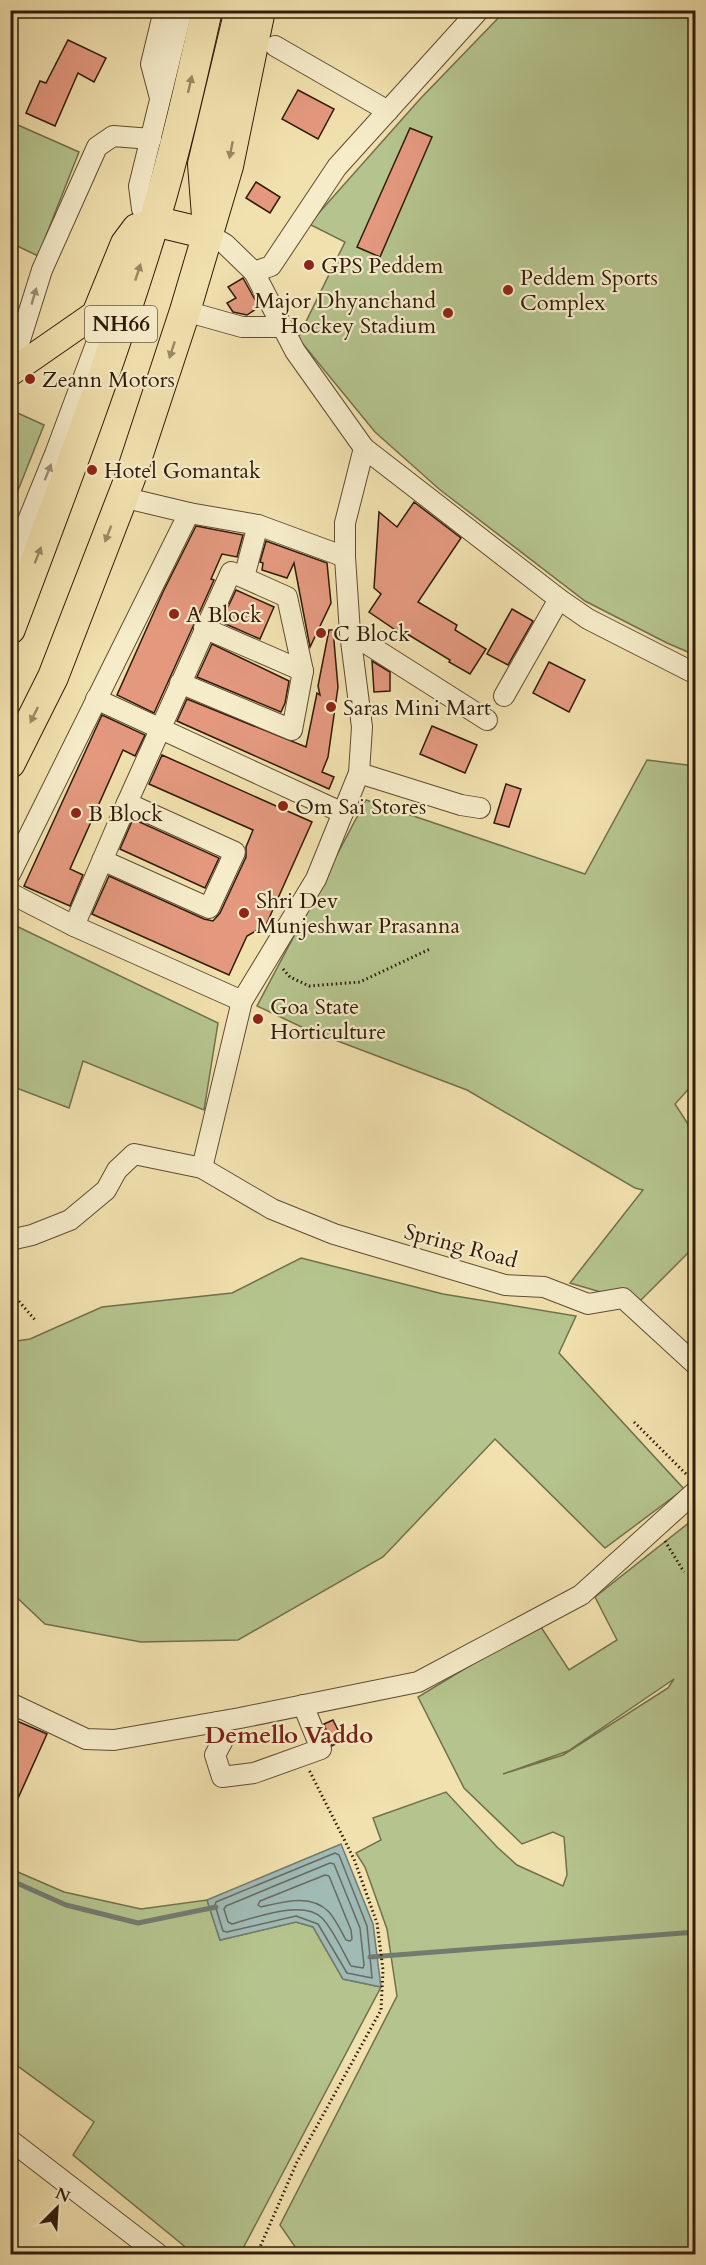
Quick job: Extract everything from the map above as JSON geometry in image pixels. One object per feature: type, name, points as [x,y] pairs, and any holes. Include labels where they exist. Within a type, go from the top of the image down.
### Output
[{"type":"highway","name":"NH66","points":[[10,629],[101,387],[154,221],[175,146],[207,10]]},
{"type":"highway","name":"NH66","points":[[10,763],[53,677],[122,497],[185,311],[208,234],[202,164],[240,10]]},
{"type":"highway","points":[[154,221],[208,234],[228,166],[260,10]]},
{"type":"main road","points":[[11,373],[95,314],[124,243],[136,227],[154,221]]},
{"type":"street","points":[[160,101],[151,64],[164,10]]},
{"type":"street","points":[[154,221],[142,209],[140,186],[182,10]]},
{"type":"street","points":[[254,272],[271,266],[337,167],[479,10]]},
{"type":"street","points":[[275,46],[388,111]]},
{"type":"street","points":[[11,373],[42,270],[97,147],[113,136],[151,139]]},
{"type":"street","points":[[208,234],[225,244],[254,272],[295,351],[364,448],[588,619],[696,674]]},
{"type":"street","points":[[185,311],[242,327],[282,327]]},
{"type":"street","points":[[10,565],[99,336],[95,314]]},
{"type":"street","points":[[10,1240],[32,1235],[70,1220],[106,1190],[117,1170],[134,1154],[202,1168],[242,1001],[316,879],[359,773],[362,728],[350,633],[345,523],[364,448]]},
{"type":"street","points":[[122,497],[189,513],[258,525],[345,557]]},
{"type":"street","points":[[10,874],[189,513]]},
{"type":"street","points":[[244,577],[258,525]]},
{"type":"street","points":[[74,926],[102,860],[204,628],[231,572],[287,597],[303,671],[292,730],[180,683]]},
{"type":"street","points":[[504,696],[559,599]]},
{"type":"street","points":[[204,628],[303,671]]},
{"type":"street","points":[[350,633],[487,720]]},
{"type":"street","points":[[96,699],[343,813]]},
{"type":"street","points":[[359,773],[471,807]]},
{"type":"street","points":[[102,860],[209,908],[235,852],[127,803]]},
{"type":"street","points":[[10,893],[74,926],[242,1001]]},
{"type":"street","name":"Spring Road","points":[[202,1168],[272,1209],[334,1234],[506,1285],[544,1287],[588,1304],[622,1298],[696,1365]]},
{"type":"street","points":[[10,1703],[86,1739],[114,1740],[218,1722],[418,1682],[581,1595],[696,1491]]},
{"type":"street","points":[[218,1722],[223,1740],[215,1755],[222,1777],[254,1773],[321,1749],[303,1705]]},
{"type":"street","points":[[10,2139],[158,2254]]},
{"type":"path","points":[[270,955],[290,977],[309,986],[360,982],[430,950]]},
{"type":"path","points":[[10,1291],[36,1321]]},
{"type":"path","points":[[634,1422],[696,1484]]},
{"type":"path","points":[[657,1527],[684,1572]]},
{"type":"path","points":[[257,2254],[297,2162],[381,2010],[383,1970],[377,1923],[354,1859],[302,1756]]},
{"type":"green space","name":"Peddem Sports Complex","points":[[505,11],[695,11],[695,655],[585,601],[439,489],[375,432],[298,338],[345,242],[309,224],[420,99]]},
{"type":"green space","points":[[11,122],[79,152],[38,256],[11,243]]},
{"type":"green space","points":[[11,410],[44,425],[11,508]]},
{"type":"green space","points":[[647,760],[695,766],[695,1082],[675,1104],[695,1135],[695,1246],[638,1303],[570,1283],[643,1190],[635,1188],[467,1090],[306,1029],[257,1006],[366,800],[585,874]]},
{"type":"green space","points":[[10,923],[218,1023],[204,1110],[83,1061],[69,1108],[11,1086]]},
{"type":"green space","points":[[301,1258],[443,1294],[576,1316],[559,1353],[684,1489],[605,1548],[495,1439],[383,1557],[238,1640],[141,1642],[45,1624],[11,1592],[10,1342],[30,1339],[102,1307],[232,1293]]},
{"type":"green space","points":[[695,1518],[695,2254],[300,2254],[280,2225],[397,1996],[387,1929],[365,1867],[356,1853],[381,1840],[373,1818],[446,1792],[517,1865],[563,1886],[567,1875],[564,1837],[553,1832],[522,1844],[464,1788],[418,1697],[539,1624],[569,1670],[617,1640],[595,1597]],"holes":[[[674,1679],[668,1688],[563,1755],[503,1774],[568,1751]]]},
{"type":"green space","points":[[11,1869],[64,1892],[141,1909],[207,1900],[220,1940],[296,1922],[313,1927],[343,1979],[381,1987],[240,2254],[194,2254],[73,2155],[94,2122],[12,2062],[11,2064]]},
{"type":"water","points":[[341,1844],[373,1924],[381,1987],[343,1979],[313,1927],[296,1922],[220,1940],[207,1900]]},
{"type":"building","points":[[68,40],[106,58],[94,82],[78,73],[55,126],[26,113],[40,81],[46,83]]},
{"type":"building","points":[[298,90],[334,109],[318,139],[282,119]]},
{"type":"building","points":[[410,128],[432,137],[380,257],[357,247]]},
{"type":"building","points":[[256,182],[280,197],[270,213],[246,198]]},
{"type":"building","points":[[243,278],[259,307],[247,315],[233,312],[227,303],[236,298],[228,287]]},
{"type":"building","points":[[414,502],[461,538],[418,602],[457,625],[455,630],[486,649],[470,674],[369,612],[381,594],[374,588],[379,512],[397,527]]},
{"type":"building","name":"A Block","points":[[196,526],[243,535],[237,557],[222,554],[211,579],[214,580],[154,713],[117,695],[163,592]]},
{"type":"building","points":[[266,541],[327,563],[331,603],[310,647],[294,563],[287,578],[262,570],[263,563],[260,562]]},
{"type":"building","points":[[236,590],[274,607],[260,639],[221,622]]},
{"type":"building","points":[[512,609],[533,621],[508,665],[487,654]]},
{"type":"building","points":[[329,630],[333,630],[338,687],[328,757],[322,772],[334,777],[329,789],[177,721],[187,699],[306,747],[317,693],[320,695],[318,686]]},
{"type":"building","points":[[212,644],[289,681],[281,712],[197,677]]},
{"type":"building","points":[[372,661],[390,672],[390,691],[374,692]]},
{"type":"building","points":[[549,662],[585,680],[569,712],[533,693]]},
{"type":"building","name":"B Block","points":[[102,715],[145,735],[135,756],[123,750],[70,869],[83,875],[70,906],[24,886]]},
{"type":"building","points":[[432,726],[477,745],[465,773],[420,754]]},
{"type":"building","points":[[162,755],[312,822],[266,925],[247,936],[229,975],[92,914],[109,876],[213,921],[220,913],[246,857],[246,847],[253,830],[149,784]]},
{"type":"building","points":[[506,784],[521,789],[509,827],[494,823]]},
{"type":"building","points":[[133,819],[219,858],[205,888],[120,849]]},
{"type":"building","points":[[10,1718],[47,1734],[10,1816]]},
{"type":"building","points":[[333,1720],[343,1740],[332,1746],[324,1724]]},
{"type":"waterway","points":[[10,1880],[66,1905],[138,1923],[216,1907]]},
{"type":"waterway","points":[[370,1957],[696,1932]]},
{"type":"place","name":"GPS Peddem","points":[[309,265]]},
{"type":"place","name":"Peddem Sports Complex","points":[[508,290]]},
{"type":"place","name":"Major Dhyanchand Hockey Stadium","points":[[448,313]]},
{"type":"place","name":"Zeann Motors","points":[[30,379]]},
{"type":"place","name":"Hotel Gomantak","points":[[92,470]]},
{"type":"place","name":"A Block","points":[[174,614]]},
{"type":"place","name":"C Block","points":[[321,633]]},
{"type":"place","name":"Saras Mini Mart","points":[[331,707]]},
{"type":"place","name":"Om Sai Stores","points":[[283,806]]},
{"type":"place","name":"B Block","points":[[76,813]]},
{"type":"place","name":"Shri Dev Munjeshwar Prasanna","points":[[244,913]]},
{"type":"place","name":"Goa State Horticulture","points":[[258,1019]]},
{"type":"district","name":"Demello Vaddo","points":[[289,1735]]}]
